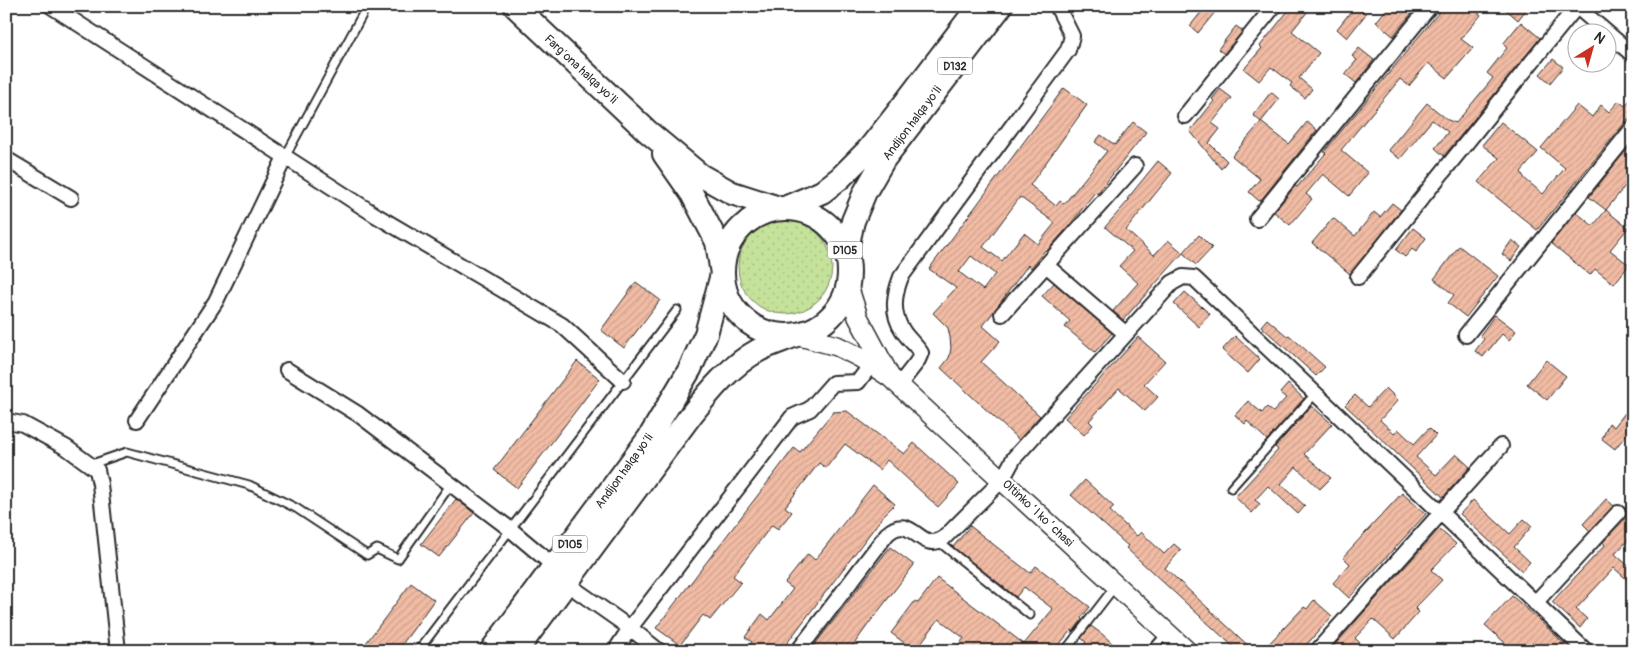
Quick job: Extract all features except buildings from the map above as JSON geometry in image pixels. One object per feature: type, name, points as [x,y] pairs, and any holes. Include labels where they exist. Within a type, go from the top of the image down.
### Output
[{"type":"highway","name":"Farg‘ona halqa yo‘li","points":[[515,6],[647,131],[700,175],[732,192],[782,209]]},
{"type":"highway","name":"Andijon halqa yo‘li","points":[[782,209],[822,192],[840,178],[868,150],[979,6]]},
{"type":"highway","name":"Andijon halqa yo‘li","points":[[846,252],[853,221],[865,192],[884,159],[1001,6]]},
{"type":"highway","name":"Farg‘ona halqa yo‘li","points":[[647,131],[692,194],[711,228],[717,242],[722,274]]},
{"type":"highway","name":"D105","points":[[782,209],[802,211],[821,220],[836,234],[846,252],[849,269],[848,286],[841,303],[829,318],[814,329],[796,335],[774,334],[754,327],[737,313],[726,295],[722,274],[725,254],[733,237],[739,230],[746,223],[763,213],[782,209]]},
{"type":"highway","name":"Andijon halqa yo‘li","points":[[516,651],[560,574],[649,438],[690,369],[706,334],[722,274]]},
{"type":"highway","name":"Andijon halqa yo‘li","points":[[491,651],[560,574],[712,390],[729,373],[759,350],[796,335]]},
{"type":"main road","name":"Oltinkoʻl koʻchasi","points":[[848,286],[874,360],[894,381],[1186,651]]},
{"type":"main road","name":"Oltinkoʻl koʻchasi","points":[[796,335],[837,346],[874,360]]},
{"type":"street","points":[[51,6],[377,216],[562,325],[623,381]]},
{"type":"street","points":[[894,381],[917,362],[920,353],[902,330],[894,310],[895,293],[901,277],[1068,50],[1072,36],[1057,6]]},
{"type":"street","points":[[1185,116],[1274,6]]},
{"type":"street","points":[[1257,219],[1430,6]]},
{"type":"street","points":[[1358,278],[1577,6],[1633,55]]},
{"type":"street","points":[[1466,335],[1633,128]]},
{"type":"street","points":[[137,420],[216,300],[285,157]]},
{"type":"street","points":[[6,158],[71,198]]},
{"type":"street","points":[[1002,314],[1135,166]]},
{"type":"street","points":[[1046,265],[1126,334]]},
{"type":"street","points":[[798,651],[894,527],[903,526],[926,541],[939,542],[1002,480],[1014,458],[1172,283],[1183,276],[1194,278],[1586,651]]},
{"type":"street","points":[[615,651],[630,628],[792,416],[810,409],[833,384],[858,382],[874,360]]},
{"type":"street","points":[[287,370],[358,414],[452,484],[510,529],[560,574],[659,651]]},
{"type":"street","points":[[6,420],[23,424],[67,448],[97,470],[118,651]]},
{"type":"street","points":[[1317,651],[1501,446]]},
{"type":"street","points":[[1535,603],[1618,513]]},
{"type":"lane","points":[[285,157],[367,6]]},
{"type":"lane","points":[[418,651],[677,310]]},
{"type":"lane","points":[[1231,488],[1315,394]]},
{"type":"lane","points":[[89,465],[127,452],[248,485],[296,508],[367,555],[377,549],[398,559],[452,484]]},
{"type":"lane","points":[[939,542],[1030,616]]},
{"type":"lane","points":[[1065,651],[1116,585]]},
{"type":"lane","points":[[1151,651],[1167,632]]},
{"type":"green space","points":[[776,220],[794,220],[819,233],[829,249],[832,267],[829,285],[819,301],[794,314],[776,314],[751,301],[738,276],[738,258],[751,233]]}]
